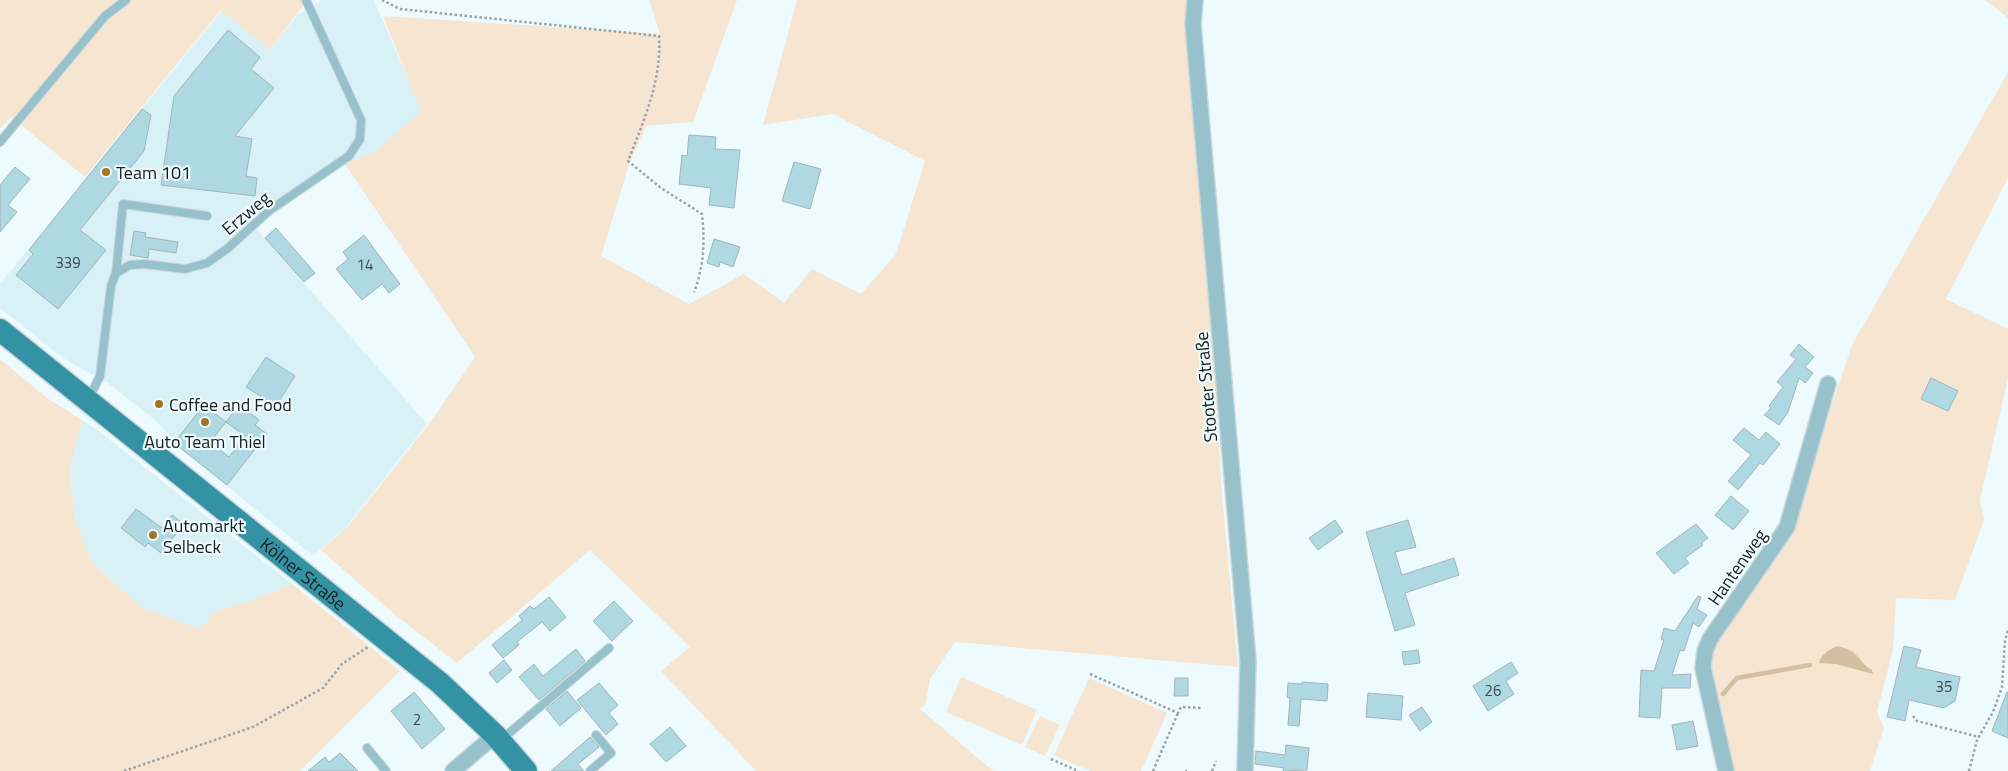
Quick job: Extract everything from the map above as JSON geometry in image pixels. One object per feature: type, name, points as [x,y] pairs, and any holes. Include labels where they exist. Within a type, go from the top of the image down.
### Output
[{"type":"main road","name":"Kölner Straße","points":[[0,330],[440,683],[497,738],[526,771]]},
{"type":"street","name":"Stooter Straße","points":[[1195,0],[1193,24],[1248,661],[1245,771]]},
{"type":"street","name":"Hantenweg","points":[[1726,771],[1703,668],[1705,651],[1710,639],[1787,527],[1828,384]]},
{"type":"street","points":[[453,771],[497,738]]},
{"type":"lane","points":[[0,142],[105,16],[126,0]]},
{"type":"lane","name":"Erzweg","points":[[116,273],[130,265],[145,264],[185,269],[207,263],[228,248],[270,210],[349,156],[360,139],[361,120],[306,0]]},
{"type":"lane","points":[[88,400],[100,376],[111,286],[116,273],[123,204],[207,216]]},
{"type":"lane","points":[[497,738],[608,648]]},
{"type":"lane","points":[[590,771],[611,753],[596,735]]},
{"type":"lane","points":[[367,748],[386,771]]},
{"type":"path","points":[[382,0],[400,9],[659,36],[660,55],[651,100],[628,161],[661,188],[702,214],[705,239],[700,277],[694,292]]},
{"type":"path","points":[[1969,771],[1979,737],[1993,712],[2002,687],[2005,641],[2008,629]]},
{"type":"path","points":[[124,771],[253,727],[323,688],[342,664],[372,644]]},
{"type":"path","points":[[1090,674],[1178,713]]},
{"type":"path","points":[[1153,771],[1181,707],[1201,708]]},
{"type":"path","points":[[1913,716],[1917,721],[1979,737]]},
{"type":"path","points":[[1050,759],[1078,771]]},
{"type":"path","points":[[1212,771],[1216,761]]},
{"type":"shaded area","points":[[0,0],[307,0],[270,50],[221,10],[85,177],[11,117],[0,129]]},
{"type":"shaded area","points":[[322,0],[374,0],[422,112],[376,151],[345,164],[254,226],[427,424],[348,525],[313,556],[174,443],[160,424],[108,383],[63,358],[0,308],[0,284],[222,10],[270,50],[298,14]]},
{"type":"shaded area","points":[[649,0],[737,0],[693,122],[646,126],[629,165],[601,256],[689,304],[744,274],[784,303],[812,269],[861,294],[896,254],[925,161],[833,114],[763,125],[797,0],[1200,0],[1221,484],[1238,667],[955,642],[930,679],[925,706],[919,708],[993,771],[756,771],[661,671],[690,647],[590,550],[457,663],[394,614],[321,550],[349,525],[435,416],[475,357],[345,164],[376,151],[421,112],[383,16],[660,34]]},
{"type":"shaded area","points":[[1985,0],[2008,0],[2008,18]]},
{"type":"shaded area","points":[[2008,72],[2008,178],[1946,299],[2008,329],[2008,378],[1980,500],[1984,520],[1955,600],[1896,598],[1893,649],[1877,712],[1884,728],[1870,771],[1732,771],[1713,692],[1711,675],[1712,647],[1787,538],[1852,345]]},
{"type":"shaded area","points":[[0,359],[47,398],[82,420],[70,470],[75,519],[92,563],[142,608],[200,629],[215,611],[248,602],[292,584],[400,671],[300,771],[0,771]]},
{"type":"shaded area","points":[[82,420],[96,429],[292,584],[248,602],[215,611],[200,629],[142,608],[92,563],[75,519],[70,470]]},
{"type":"shaded area","points":[[1838,646],[1856,654],[1872,670],[1873,674],[1836,664],[1819,663],[1821,657]]},
{"type":"shaded area","points":[[961,677],[1037,710],[1022,745],[946,712]]},
{"type":"shaded area","points":[[1089,678],[1167,713],[1141,771],[1090,771],[1054,755]]},
{"type":"shaded area","points":[[1040,716],[1060,725],[1045,756],[1025,747]]},
{"type":"building","points":[[228,30],[260,57],[251,69],[274,88],[235,136],[252,139],[246,176],[257,178],[255,196],[161,185],[174,96]]},
{"type":"building","points":[[142,109],[151,115],[144,151],[80,230],[106,250],[58,309],[16,275],[33,254],[29,250]]},
{"type":"building","points":[[689,135],[716,137],[715,149],[740,150],[734,208],[709,205],[711,188],[679,184],[682,155],[687,156]]},
{"type":"building","points":[[794,162],[821,169],[810,209],[782,201]]},
{"type":"building","points":[[15,167],[30,179],[8,205],[17,212],[0,232],[0,185]]},
{"type":"building","points":[[276,228],[315,273],[304,282],[265,238]]},
{"type":"building","points":[[134,231],[146,233],[145,237],[178,242],[176,253],[149,249],[148,258],[130,255]]},
{"type":"building","points":[[364,235],[400,284],[389,293],[382,284],[362,300],[336,269],[348,259],[343,252]]},
{"type":"building","points":[[714,239],[740,247],[733,267],[720,262],[719,267],[707,263]]},
{"type":"building","points":[[1799,344],[1814,357],[1805,367],[1813,373],[1805,383],[1799,378],[1788,412],[1779,425],[1764,415],[1771,408],[1769,406],[1783,387],[1777,382],[1796,359],[1790,355]]},
{"type":"building","points":[[266,357],[295,376],[276,406],[246,387]]},
{"type":"building","points":[[1931,378],[1958,391],[1948,411],[1921,399]]},
{"type":"building","points":[[204,405],[226,422],[239,405],[259,420],[255,425],[267,434],[227,485],[174,443]],"holes":[[[226,422],[245,436],[229,457],[210,442]]]},
{"type":"building","points":[[1744,428],[1759,440],[1766,432],[1780,444],[1763,465],[1760,463],[1738,490],[1728,481],[1751,455],[1733,440]]},
{"type":"building","points":[[1731,496],[1749,511],[1733,530],[1715,515]]},
{"type":"building","name":"Automarkt Selbeck","points":[[136,509],[162,528],[172,515],[184,524],[161,553],[148,543],[145,547],[121,528]]},
{"type":"building","points":[[1335,520],[1343,532],[1318,550],[1309,538]]},
{"type":"building","points":[[1408,520],[1416,547],[1395,552],[1402,575],[1454,558],[1459,575],[1405,593],[1415,625],[1395,631],[1366,532]]},
{"type":"building","points":[[1696,524],[1708,538],[1701,543],[1703,545],[1685,558],[1689,563],[1674,574],[1656,553]]},
{"type":"building","points":[[1698,596],[1701,597],[1697,609],[1707,615],[1699,627],[1693,623],[1684,651],[1680,650],[1672,675],[1691,674],[1690,688],[1662,688],[1660,718],[1639,717],[1641,670],[1654,671],[1664,640],[1661,639],[1664,628],[1675,631]]},
{"type":"building","points":[[549,597],[566,617],[550,631],[542,622],[517,642],[519,645],[503,658],[492,645],[522,620],[519,616],[530,606],[534,609]]},
{"type":"building","points":[[614,601],[633,621],[612,641],[593,621]]},
{"type":"building","points":[[1904,646],[1921,650],[1916,667],[1960,677],[1955,701],[1944,708],[1909,700],[1905,721],[1887,717]]},
{"type":"building","points":[[576,649],[585,661],[539,700],[519,677],[534,664],[543,676]]},
{"type":"building","points":[[1418,650],[1420,663],[1404,665],[1402,652]]},
{"type":"building","points":[[504,660],[512,670],[497,683],[489,673]]},
{"type":"building","points":[[1511,662],[1518,673],[1506,681],[1514,694],[1488,711],[1473,686]]},
{"type":"building","points":[[1175,678],[1188,678],[1188,696],[1174,696]]},
{"type":"building","points":[[1302,682],[1328,684],[1327,701],[1301,699],[1299,726],[1288,725],[1290,698],[1287,697],[1288,683],[1302,684]]},
{"type":"building","points":[[599,683],[618,705],[609,713],[618,724],[606,735],[577,700]]},
{"type":"building","points":[[567,691],[581,708],[560,726],[546,709]]},
{"type":"building","points":[[414,692],[445,729],[422,749],[391,711]]},
{"type":"building","points":[[2008,692],[2008,738],[1992,731]]},
{"type":"building","points":[[1368,693],[1403,696],[1401,720],[1366,717]]},
{"type":"building","points":[[1422,707],[1432,722],[1420,731],[1409,715]]},
{"type":"building","points":[[1693,721],[1698,746],[1677,750],[1672,725]]},
{"type":"building","points":[[670,727],[686,746],[666,762],[650,744]]},
{"type":"building","points":[[590,737],[599,747],[578,764],[584,771],[551,771]]},
{"type":"building","points":[[1286,745],[1309,748],[1307,770],[1283,771],[1284,768],[1255,764],[1256,751],[1285,755]]},
{"type":"building","points":[[340,753],[358,771],[308,771],[325,757],[329,762]]},
{"type":"waterway","points":[[1723,694],[1737,678],[1810,665]]},
{"type":"place","name":"Team 101","points":[[106,172]]},
{"type":"place","name":"Coffee and Food","points":[[159,404]]},
{"type":"place","name":"Auto Team Thiel","points":[[205,422]]},
{"type":"place","name":"Automarkt Selbeck","points":[[153,535]]}]
